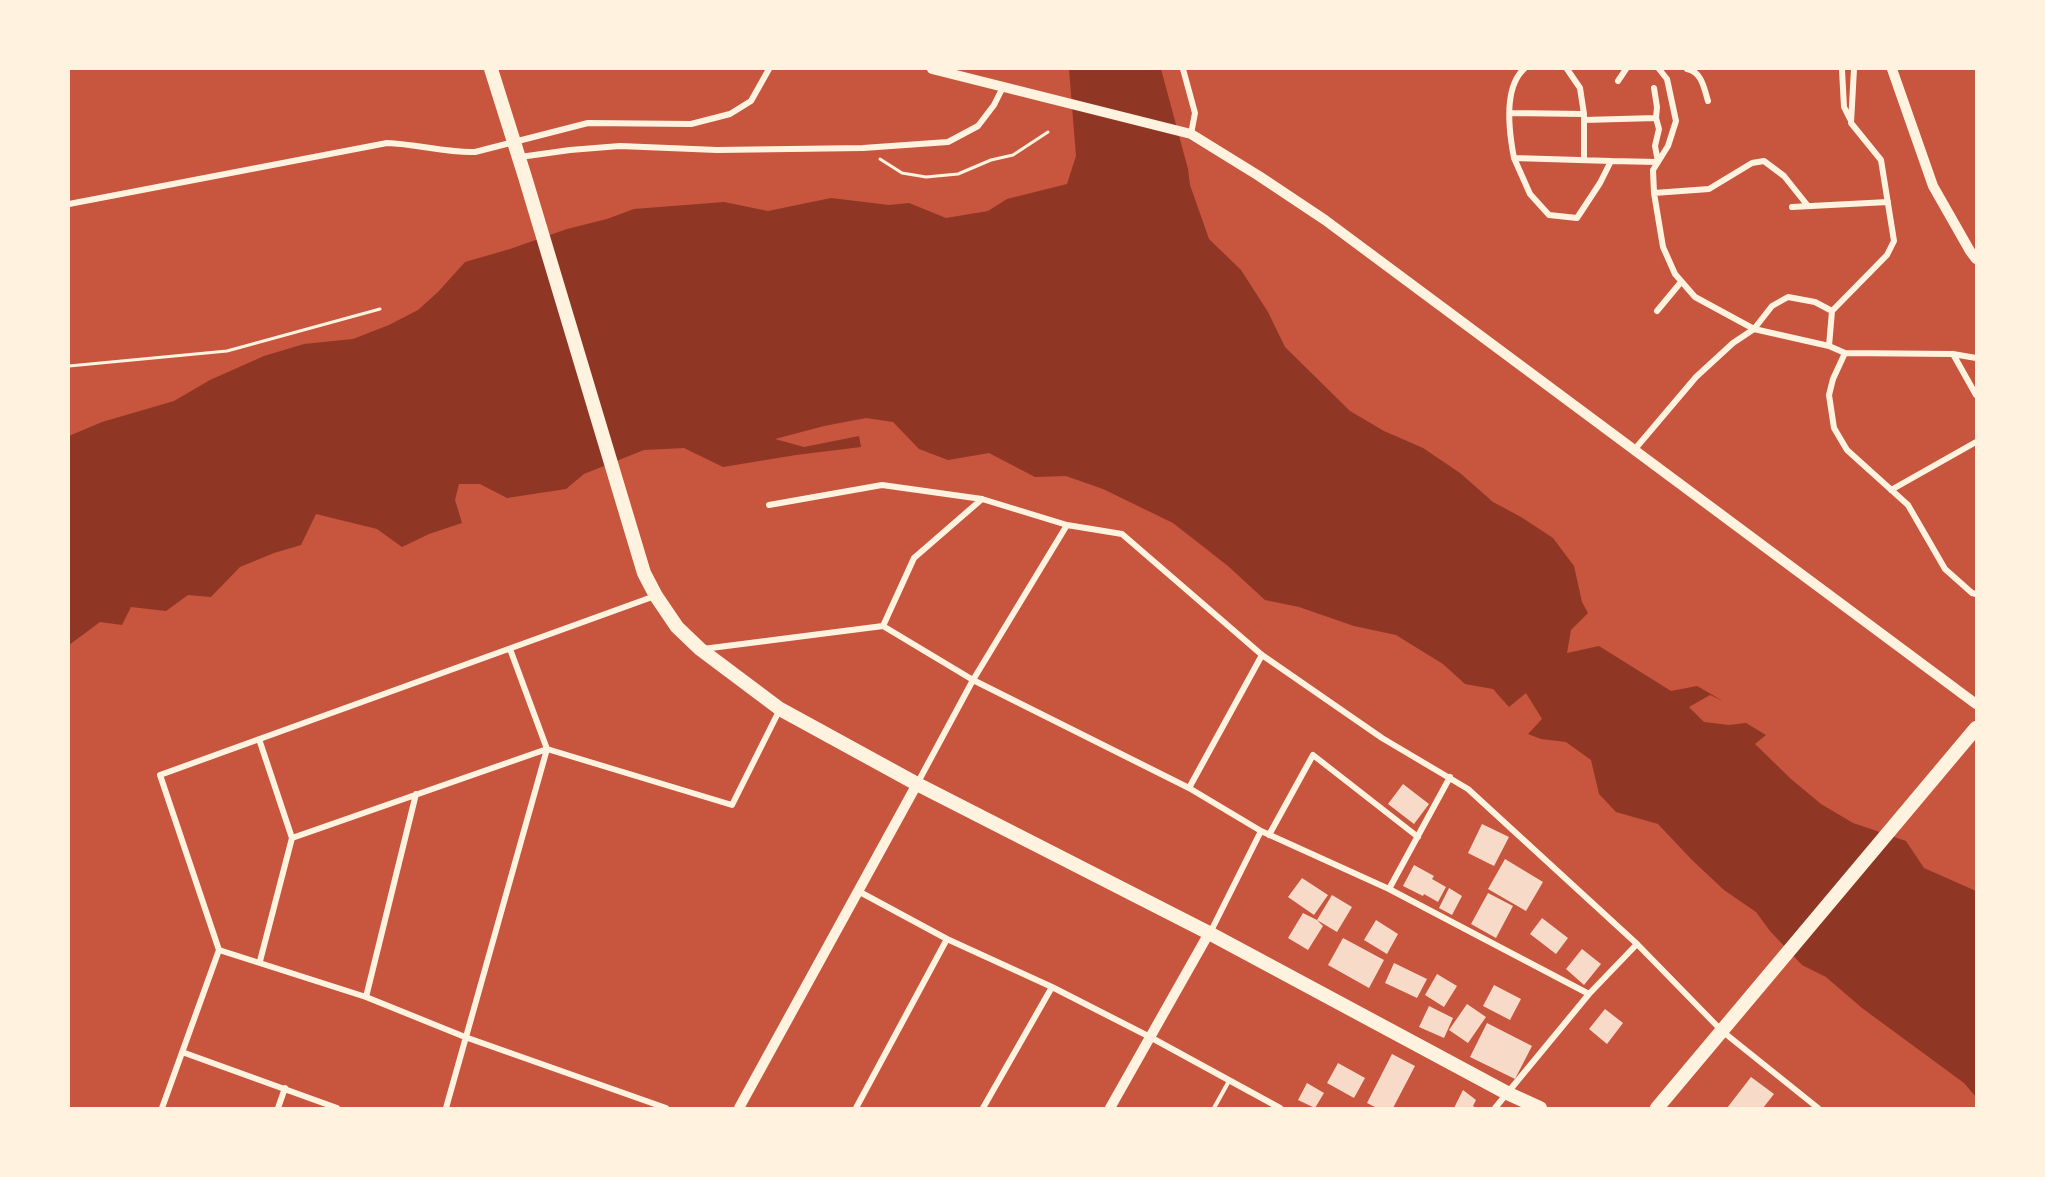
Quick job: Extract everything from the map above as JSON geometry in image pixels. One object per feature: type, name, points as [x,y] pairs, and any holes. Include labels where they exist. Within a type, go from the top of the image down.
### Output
[{"type":"highway","points":[[491,69],[644,573],[677,627],[700,649],[780,709],[917,784],[1209,933],[1507,1093],[1540,1108]]},
{"type":"highway","points":[[1657,1108],[1972,734]]},
{"type":"street","points":[[69,204],[387,143],[475,152],[588,123],[691,124],[730,114],[750,101],[769,69]]},
{"type":"street","points":[[932,69],[1191,134],[1325,220],[1976,704]]},
{"type":"street","points":[[1184,69],[1195,113],[1191,134]]},
{"type":"street","points":[[1524,69],[1516,76],[1512,88],[1510,135],[1514,158],[1530,194],[1549,215],[1577,218],[1600,183],[1611,161]]},
{"type":"street","points":[[1567,69],[1572,73],[1580,88],[1584,117],[1584,160]]},
{"type":"street","points":[[1618,81],[1626,69]]},
{"type":"street","points":[[1661,69],[1667,79],[1676,121],[1668,146],[1653,170],[1654,193],[1663,247],[1675,274],[1695,297],[1754,329],[1829,346],[1845,353],[1953,354],[1976,358]]},
{"type":"street","points":[[1687,69],[1692,70],[1701,78],[1708,101]]},
{"type":"street","points":[[1851,123],[1854,69]]},
{"type":"street","points":[[1892,69],[1933,186],[1976,259]]},
{"type":"street","points":[[1829,346],[1832,311],[1887,255],[1894,241],[1881,160],[1851,123],[1844,106],[1842,70]]},
{"type":"street","points":[[519,158],[570,150],[620,146],[717,150],[863,148],[948,142],[978,126],[994,105],[1003,87]]},
{"type":"street","points":[[1653,88],[1659,129],[1655,146],[1658,162]]},
{"type":"street","points":[[1511,113],[1656,118]]},
{"type":"street","points":[[1514,158],[1658,162]]},
{"type":"street","points":[[1654,193],[1709,189],[1752,164],[1764,161],[1784,176],[1808,206]]},
{"type":"street","points":[[1792,207],[1888,202]]},
{"type":"street","points":[[1657,311],[1682,282]]},
{"type":"street","points":[[1635,449],[1696,377],[1733,343],[1754,329],[1772,306],[1788,297],[1815,302],[1832,311]]},
{"type":"street","points":[[1845,353],[1833,379],[1829,395],[1834,428],[1848,450],[1908,506],[1945,569],[1976,594]]},
{"type":"street","points":[[1953,354],[1976,396]]},
{"type":"street","points":[[1891,490],[1976,442]]},
{"type":"street","points":[[769,505],[882,485],[981,499],[1067,525],[1122,534],[1262,656],[1382,738],[1468,789],[1637,944],[1722,1031],[1818,1108]]},
{"type":"street","points":[[883,626],[914,558],[981,499]]},
{"type":"street","points":[[739,1108],[973,680],[1067,525]]},
{"type":"street","points":[[162,1108],[219,950],[160,775],[656,596]]},
{"type":"street","points":[[700,649],[883,626],[973,680],[1189,788],[1261,831],[1389,889],[1589,994]]},
{"type":"street","points":[[446,1108],[547,749],[510,649]]},
{"type":"street","points":[[1189,788],[1262,656]]},
{"type":"street","points":[[292,838],[547,749],[732,805],[780,709]]},
{"type":"street","points":[[259,739],[292,838],[260,962]]},
{"type":"street","points":[[1269,835],[1313,755],[1418,837]]},
{"type":"street","points":[[1389,889],[1450,777]]},
{"type":"street","points":[[366,997],[416,794]]},
{"type":"street","points":[[1110,1108],[1209,933],[1261,831]]},
{"type":"street","points":[[858,891],[947,939],[1052,987],[1150,1037],[1280,1108]]},
{"type":"street","points":[[856,1108],[947,939]]},
{"type":"street","points":[[1495,1108],[1589,994],[1637,944]]},
{"type":"street","points":[[219,950],[366,997],[465,1037],[666,1108]]},
{"type":"street","points":[[983,1108],[1052,987]]},
{"type":"street","points":[[182,1052],[337,1108]]},
{"type":"street","points":[[278,1108],[285,1088]]},
{"type":"lane","points":[[1214,1108],[1229,1081]]},
{"type":"path","points":[[863,148],[902,173],[926,177],[958,174],[991,160],[1014,154],[1048,132]]},
{"type":"path","points":[[69,366],[227,351],[380,309]]},
{"type":"shaded area","points":[[1069,69],[1161,69],[1188,169],[1190,185],[1209,239],[1241,270],[1268,312],[1285,347],[1350,411],[1384,431],[1423,448],[1460,473],[1493,502],[1553,538],[1574,566],[1582,602],[1588,613],[1571,630],[1567,653],[1599,646],[1671,691],[1697,686],[1723,701],[1710,695],[1689,707],[1704,722],[1729,725],[1746,723],[1766,735],[1755,744],[1821,804],[1853,823],[1906,841],[1924,868],[1976,891],[1976,1097],[1964,1083],[1862,1008],[1826,977],[1802,965],[1770,931],[1756,912],[1724,890],[1658,824],[1616,812],[1599,794],[1591,760],[1566,742],[1541,739],[1528,734],[1542,719],[1526,693],[1509,707],[1493,689],[1465,684],[1443,664],[1396,635],[1354,626],[1299,607],[1265,600],[1228,566],[1173,523],[1103,489],[1066,476],[1035,477],[989,453],[948,460],[919,449],[893,422],[866,418],[775,439],[804,447],[859,436],[861,447],[723,467],[684,448],[644,450],[584,474],[566,489],[507,498],[480,484],[459,484],[455,500],[462,523],[429,534],[402,547],[377,529],[316,514],[301,545],[240,567],[211,597],[188,595],[166,611],[131,607],[122,625],[100,622],[69,645],[69,436],[102,422],[174,401],[210,380],[264,356],[304,344],[353,339],[389,325],[418,310],[465,262],[634,209],[724,202],[768,211],[831,198],[889,205],[909,203],[946,218],[988,211],[1007,199],[1067,184],[1076,156]]},
{"type":"building","points":[[1403,784],[1429,804],[1414,824],[1388,804]]},
{"type":"building","points":[[1482,824],[1509,837],[1494,866],[1468,853]]},
{"type":"building","points":[[1505,859],[1543,882],[1526,911],[1488,889]]},
{"type":"building","points":[[1414,865],[1434,876],[1432,879],[1446,887],[1438,902],[1403,886]]},
{"type":"building","points":[[1302,878],[1328,895],[1314,915],[1288,897]]},
{"type":"building","points":[[1449,888],[1462,896],[1452,915],[1439,908]]},
{"type":"building","points":[[1488,893],[1513,906],[1496,938],[1471,924]]},
{"type":"building","points":[[1332,895],[1352,907],[1337,932],[1317,920]]},
{"type":"building","points":[[1303,913],[1323,926],[1308,950],[1288,938]]},
{"type":"building","points":[[1542,918],[1568,938],[1556,954],[1530,934]]},
{"type":"building","points":[[1376,920],[1398,934],[1387,954],[1364,940]]},
{"type":"building","points":[[1343,938],[1384,960],[1369,988],[1328,965]]},
{"type":"building","points":[[1582,949],[1601,964],[1584,985],[1566,969]]},
{"type":"building","points":[[1394,963],[1427,979],[1417,998],[1385,983]]},
{"type":"building","points":[[1437,974],[1457,986],[1444,1007],[1425,995]]},
{"type":"building","points":[[1494,985],[1521,999],[1510,1020],[1483,1006]]},
{"type":"building","points":[[1467,1004],[1486,1017],[1468,1043],[1449,1030]]},
{"type":"building","points":[[1429,1006],[1453,1018],[1444,1038],[1419,1027]]},
{"type":"building","points":[[1605,1009],[1623,1023],[1607,1044],[1589,1029]]},
{"type":"building","points":[[1487,1023],[1532,1046],[1515,1079],[1470,1057]]},
{"type":"building","points":[[1392,1054],[1415,1066],[1393,1108],[1377,1108],[1367,1103]]},
{"type":"building","points":[[1338,1063],[1365,1078],[1354,1098],[1327,1083]]},
{"type":"building","points":[[1751,1077],[1774,1094],[1763,1108],[1727,1108]]},
{"type":"building","points":[[1307,1083],[1324,1093],[1315,1108],[1298,1100]]},
{"type":"building","points":[[1463,1090],[1476,1100],[1473,1106],[1476,1108],[1454,1108]]}]
